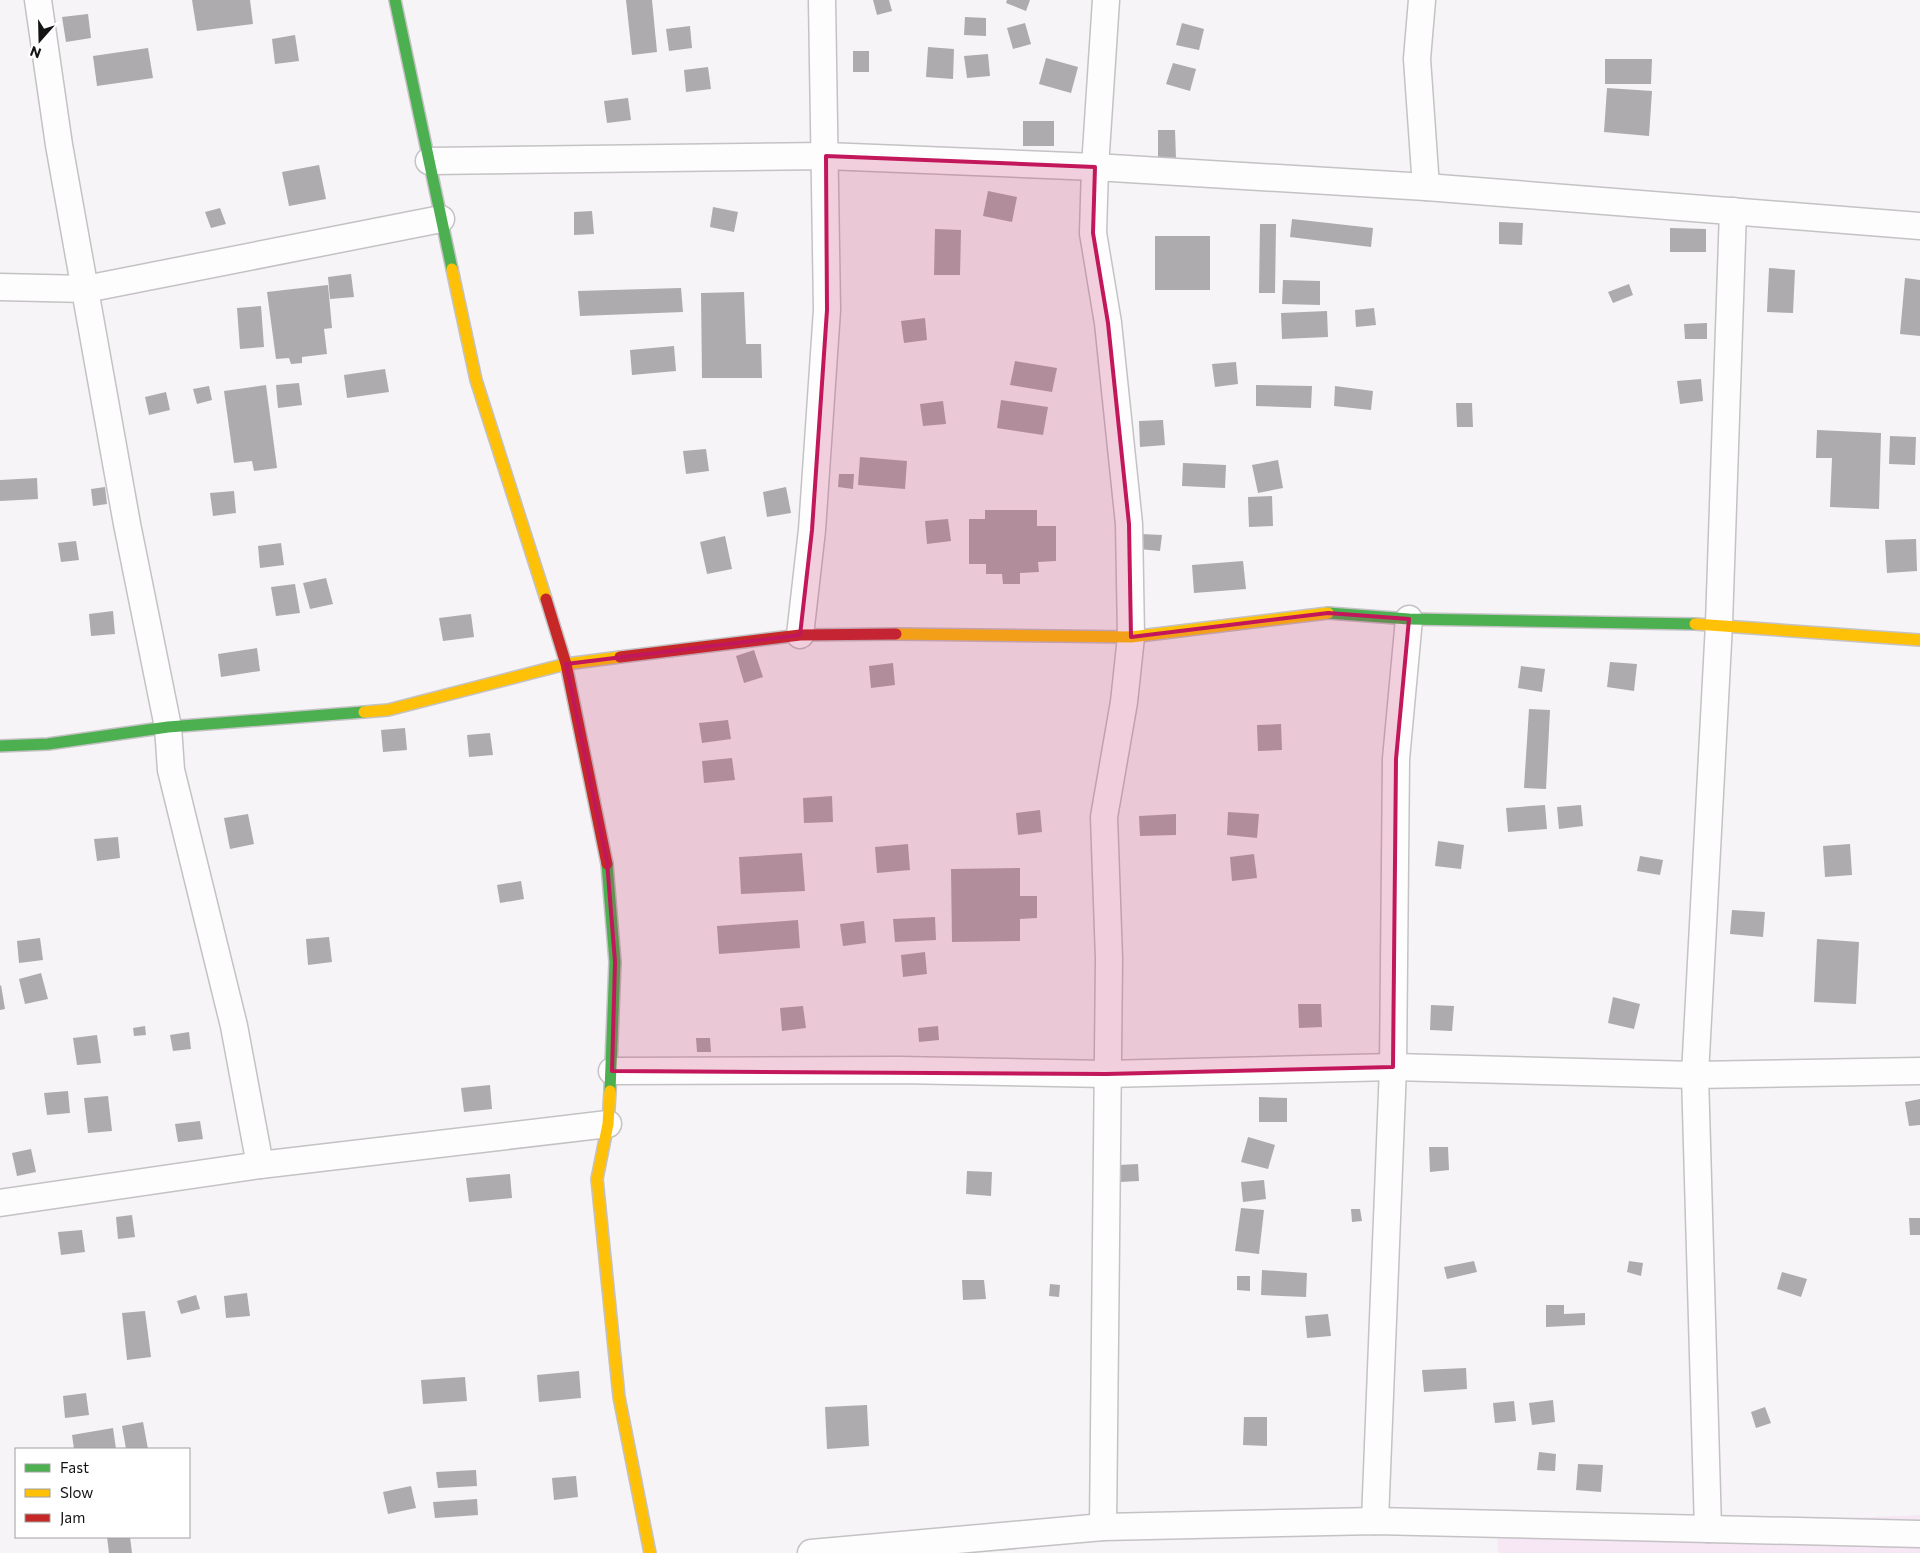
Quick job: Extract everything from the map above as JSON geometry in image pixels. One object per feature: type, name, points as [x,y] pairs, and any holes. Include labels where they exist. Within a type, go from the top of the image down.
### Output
[{"type":"street","points":[[38,0],[58,145],[86,289],[127,524],[168,727],[171,770],[234,1026],[260,1165]]},
{"type":"street","points":[[395,0],[476,380],[566,664],[607,862],[615,962],[612,1071],[608,1124],[597,1179],[619,1396],[650,1553]]},
{"type":"street","points":[[800,635],[812,530],[826,320],[826,156],[822,0]]},
{"type":"street","points":[[1103,1528],[1106,1074],[1109,958],[1104,817],[1124,702],[1131,638],[1129,524],[1108,323],[1093,234],[1095,167],[1106,0]]},
{"type":"street","points":[[1422,0],[1417,59],[1426,187]]},
{"type":"street","points":[[429,161],[826,156],[1095,167],[1426,187],[1920,226]]},
{"type":"street","points":[[1708,1529],[1695,1075],[1719,624],[1733,211]]},
{"type":"street","points":[[0,287],[86,289],[442,219]]},
{"type":"street","points":[[0,746],[48,744],[168,727],[388,710],[566,664],[800,635],[960,634],[1131,638],[1328,613],[1409,619],[1719,624],[1920,640]]},
{"type":"street","points":[[1375,1521],[1393,1067],[1396,759],[1409,619]]},
{"type":"street","points":[[612,1071],[899,1070],[1106,1074],[1393,1067],[1695,1075],[1920,1071]]},
{"type":"street","points":[[0,1203],[260,1165],[608,1124]]},
{"type":"street","points":[[811,1553],[1103,1528],[1375,1521],[1920,1534]]},
{"type":"highlighted area","points":[[826,156],[1095,167],[1093,233],[1108,323],[1129,524],[1131,637],[1328,613],[1409,619],[1396,759],[1393,1067],[1106,1074],[612,1071],[615,962],[607,862],[566,664],[800,635],[812,530],[827,310]]},
{"type":"shaded area","points":[[1920,1515],[1920,1553],[1498,1553],[1497,1533]]},
{"type":"building","points":[[192,0],[250,0],[253,24],[197,31]]},
{"type":"building","points":[[626,0],[652,0],[657,52],[632,55]]},
{"type":"building","points":[[873,0],[889,0],[892,11],[877,15]]},
{"type":"building","points":[[1007,0],[1030,0],[1026,11],[1006,3]]},
{"type":"building","points":[[88,14],[91,38],[66,42],[62,17]]},
{"type":"building","points":[[965,17],[986,18],[986,36],[964,35]]},
{"type":"building","points":[[1025,23],[1031,44],[1013,49],[1007,28]]},
{"type":"building","points":[[1182,23],[1204,29],[1199,50],[1176,45]]},
{"type":"building","points":[[690,26],[692,48],[669,51],[666,29]]},
{"type":"building","points":[[295,35],[299,61],[275,64],[272,39]]},
{"type":"building","points":[[928,47],[954,49],[953,79],[926,77]]},
{"type":"building","points":[[148,48],[153,78],[97,86],[93,56]]},
{"type":"building","points":[[853,51],[869,51],[869,72],[853,72]]},
{"type":"building","points":[[988,54],[990,76],[967,78],[964,56]]},
{"type":"building","points":[[1046,58],[1078,67],[1071,93],[1039,84]]},
{"type":"building","points":[[1605,59],[1652,59],[1651,84],[1605,84]]},
{"type":"building","points":[[1173,63],[1196,69],[1190,91],[1166,84]]},
{"type":"building","points":[[708,67],[711,89],[686,92],[684,70]]},
{"type":"building","points":[[1607,88],[1652,91],[1649,136],[1604,132]]},
{"type":"building","points":[[628,98],[631,120],[607,123],[604,101]]},
{"type":"building","points":[[1023,121],[1054,121],[1054,146],[1023,146]]},
{"type":"building","points":[[1158,130],[1175,130],[1176,159],[1158,159]]},
{"type":"building","points":[[319,165],[326,199],[289,206],[282,172]]},
{"type":"building","points":[[988,191],[1017,197],[1012,222],[983,216]]},
{"type":"building","points":[[713,207],[738,212],[734,232],[710,227]]},
{"type":"building","points":[[220,208],[226,224],[211,228],[205,212]]},
{"type":"building","points":[[592,211],[594,234],[574,235],[574,212]]},
{"type":"building","points":[[1292,219],[1373,228],[1371,247],[1290,237]]},
{"type":"building","points":[[1499,222],[1523,223],[1522,245],[1499,244]]},
{"type":"building","points":[[1260,224],[1276,224],[1275,293],[1259,293]]},
{"type":"building","points":[[1670,228],[1706,229],[1706,252],[1670,252]]},
{"type":"building","points":[[935,229],[961,230],[960,275],[934,275]]},
{"type":"building","points":[[1155,236],[1210,236],[1210,290],[1155,290]]},
{"type":"building","points":[[1769,268],[1795,270],[1793,313],[1767,312]]},
{"type":"building","points":[[351,274],[354,297],[330,299],[328,277]]},
{"type":"building","points":[[1905,278],[1920,280],[1920,336],[1900,334]]},
{"type":"building","points":[[1283,280],[1320,281],[1320,305],[1282,304]]},
{"type":"building","points":[[1629,284],[1633,295],[1613,303],[1608,292]]},
{"type":"building","points":[[328,285],[332,328],[324,329],[327,354],[302,357],[302,363],[291,364],[289,358],[276,359],[267,292]]},
{"type":"building","points":[[681,288],[683,312],[580,316],[578,291]]},
{"type":"building","points":[[744,292],[746,344],[761,344],[762,378],[702,378],[701,293]]},
{"type":"building","points":[[261,306],[264,347],[240,349],[237,308]]},
{"type":"building","points":[[1374,308],[1376,325],[1356,327],[1355,310]]},
{"type":"building","points":[[1327,311],[1328,337],[1282,339],[1281,313]]},
{"type":"building","points":[[925,318],[927,340],[904,343],[901,321]]},
{"type":"building","points":[[1707,323],[1707,339],[1685,339],[1684,324]]},
{"type":"building","points":[[674,346],[676,371],[632,375],[630,350]]},
{"type":"building","points":[[1015,361],[1057,368],[1052,392],[1010,385]]},
{"type":"building","points":[[1236,362],[1238,384],[1215,387],[1212,364]]},
{"type":"building","points":[[385,369],[389,392],[347,398],[344,375]]},
{"type":"building","points":[[1701,379],[1703,401],[1680,404],[1677,381]]},
{"type":"building","points":[[299,383],[302,405],[278,408],[276,385]]},
{"type":"building","points":[[266,385],[277,468],[254,471],[252,461],[234,463],[224,391]]},
{"type":"building","points":[[1256,385],[1312,386],[1311,408],[1256,406]]},
{"type":"building","points":[[209,386],[212,400],[197,404],[193,389]]},
{"type":"building","points":[[1335,386],[1373,391],[1371,410],[1334,406]]},
{"type":"building","points":[[166,392],[170,410],[149,415],[145,397]]},
{"type":"building","points":[[1001,400],[1048,407],[1043,435],[997,428]]},
{"type":"building","points":[[943,401],[946,424],[923,426],[920,404]]},
{"type":"building","points":[[1456,403],[1472,403],[1473,427],[1457,427]]},
{"type":"building","points":[[1163,420],[1165,445],[1140,447],[1139,421]]},
{"type":"building","points":[[1817,430],[1881,433],[1879,509],[1830,507],[1832,458],[1816,458]]},
{"type":"building","points":[[1890,436],[1916,437],[1915,465],[1889,464]]},
{"type":"building","points":[[706,449],[709,471],[686,474],[683,451]]},
{"type":"building","points":[[860,457],[907,461],[905,489],[858,485]]},
{"type":"building","points":[[1278,460],[1283,488],[1258,493],[1252,465]]},
{"type":"building","points":[[1183,463],[1226,465],[1225,488],[1182,486]]},
{"type":"building","points":[[839,474],[854,474],[853,489],[838,487]]},
{"type":"building","points":[[37,478],[38,499],[0,501],[0,480]]},
{"type":"building","points":[[105,487],[107,504],[93,506],[91,489]]},
{"type":"building","points":[[786,487],[791,513],[767,517],[763,492]]},
{"type":"building","points":[[234,491],[236,513],[213,516],[210,493]]},
{"type":"building","points":[[1272,496],[1273,526],[1249,527],[1248,497]]},
{"type":"building","points":[[985,510],[1037,510],[1037,526],[1056,526],[1056,561],[1038,562],[1039,572],[1020,573],[1020,584],[1003,584],[1002,574],[986,574],[986,564],[969,564],[969,519],[985,519]]},
{"type":"building","points":[[948,519],[951,541],[927,544],[925,521]]},
{"type":"building","points":[[1141,534],[1162,535],[1160,551],[1139,549]]},
{"type":"building","points":[[725,536],[732,569],[707,574],[700,542]]},
{"type":"building","points":[[1916,539],[1917,571],[1887,573],[1885,540]]},
{"type":"building","points":[[76,541],[79,560],[61,562],[58,543]]},
{"type":"building","points":[[281,543],[284,565],[260,568],[258,546]]},
{"type":"building","points":[[1243,561],[1246,589],[1194,593],[1192,565]]},
{"type":"building","points":[[326,578],[333,604],[310,609],[303,583]]},
{"type":"building","points":[[295,584],[300,613],[276,616],[271,587]]},
{"type":"building","points":[[113,611],[115,634],[91,636],[89,614]]},
{"type":"building","points":[[471,614],[474,637],[443,641],[439,618]]},
{"type":"building","points":[[257,648],[260,671],[221,677],[218,654]]},
{"type":"building","points":[[754,650],[763,677],[744,683],[736,656]]},
{"type":"building","points":[[1610,662],[1637,664],[1634,691],[1607,687]]},
{"type":"building","points":[[893,663],[895,685],[871,688],[869,666]]},
{"type":"building","points":[[1521,666],[1545,669],[1542,692],[1518,688]]},
{"type":"building","points":[[1529,709],[1550,710],[1546,789],[1524,788]]},
{"type":"building","points":[[728,720],[731,739],[702,743],[699,723]]},
{"type":"building","points":[[1281,724],[1282,750],[1258,751],[1257,725]]},
{"type":"building","points":[[405,728],[407,750],[383,752],[381,730]]},
{"type":"building","points":[[490,733],[493,755],[469,757],[467,735]]},
{"type":"building","points":[[732,758],[735,780],[704,783],[702,761]]},
{"type":"building","points":[[832,796],[833,822],[804,823],[803,798]]},
{"type":"building","points":[[1545,805],[1547,829],[1508,832],[1506,808]]},
{"type":"building","points":[[1581,805],[1583,826],[1559,829],[1557,807]]},
{"type":"building","points":[[1040,810],[1042,832],[1018,835],[1016,813]]},
{"type":"building","points":[[1228,812],[1259,814],[1257,838],[1227,835]]},
{"type":"building","points":[[248,814],[254,844],[230,849],[224,818]]},
{"type":"building","points":[[1176,814],[1176,835],[1140,836],[1139,816]]},
{"type":"building","points":[[118,837],[120,858],[97,861],[94,839]]},
{"type":"building","points":[[1438,841],[1464,845],[1461,869],[1435,866]]},
{"type":"building","points":[[908,844],[910,870],[877,873],[875,847]]},
{"type":"building","points":[[1850,844],[1852,875],[1825,877],[1823,846]]},
{"type":"building","points":[[802,853],[805,891],[741,894],[739,857]]},
{"type":"building","points":[[1254,854],[1257,878],[1232,881],[1230,857]]},
{"type":"building","points":[[1640,856],[1663,860],[1660,875],[1637,871]]},
{"type":"building","points":[[1020,868],[1020,896],[1037,896],[1037,918],[1020,919],[1020,941],[952,942],[951,869]]},
{"type":"building","points":[[521,881],[524,899],[500,903],[497,885]]},
{"type":"building","points":[[1732,910],[1765,912],[1763,937],[1730,934]]},
{"type":"building","points":[[935,917],[936,940],[895,942],[893,919]]},
{"type":"building","points":[[798,920],[800,948],[719,954],[717,926]]},
{"type":"building","points":[[864,921],[866,943],[843,946],[840,924]]},
{"type":"building","points":[[329,937],[332,962],[308,965],[306,939]]},
{"type":"building","points":[[40,938],[43,960],[19,963],[17,941]]},
{"type":"building","points":[[1817,939],[1859,942],[1856,1004],[1814,1002]]},
{"type":"building","points":[[925,952],[927,974],[903,977],[901,955]]},
{"type":"building","points":[[41,973],[48,999],[25,1004],[19,979]]},
{"type":"building","points":[[0,986],[5,1009],[0,1010]]},
{"type":"building","points":[[1613,997],[1640,1004],[1634,1029],[1608,1023]]},
{"type":"building","points":[[1298,1004],[1321,1004],[1322,1027],[1299,1028]]},
{"type":"building","points":[[1431,1005],[1454,1006],[1452,1031],[1430,1030]]},
{"type":"building","points":[[803,1006],[806,1028],[782,1031],[780,1008]]},
{"type":"building","points":[[145,1026],[146,1035],[134,1036],[133,1028]]},
{"type":"building","points":[[938,1026],[939,1040],[919,1042],[918,1028]]},
{"type":"building","points":[[189,1032],[191,1049],[173,1051],[170,1035]]},
{"type":"building","points":[[97,1035],[101,1063],[77,1065],[73,1038]]},
{"type":"building","points":[[696,1038],[710,1038],[711,1052],[697,1052]]},
{"type":"building","points":[[490,1085],[492,1109],[464,1112],[461,1088]]},
{"type":"building","points":[[68,1091],[70,1113],[47,1115],[44,1093]]},
{"type":"building","points":[[108,1096],[112,1131],[88,1133],[84,1098]]},
{"type":"building","points":[[1259,1097],[1287,1098],[1287,1122],[1259,1122]]},
{"type":"building","points":[[1920,1099],[1920,1125],[1909,1126],[1905,1102]]},
{"type":"building","points":[[200,1121],[203,1139],[178,1142],[175,1124]]},
{"type":"building","points":[[1248,1137],[1275,1145],[1268,1169],[1241,1162]]},
{"type":"building","points":[[1429,1147],[1448,1147],[1449,1170],[1430,1172]]},
{"type":"building","points":[[31,1149],[36,1172],[17,1176],[12,1153]]},
{"type":"building","points":[[1138,1164],[1139,1181],[1120,1182],[1119,1165]]},
{"type":"building","points":[[967,1171],[992,1172],[991,1196],[966,1194]]},
{"type":"building","points":[[510,1174],[512,1198],[469,1202],[466,1178]]},
{"type":"building","points":[[1264,1180],[1266,1199],[1243,1202],[1241,1182]]},
{"type":"building","points":[[1241,1208],[1264,1210],[1259,1254],[1235,1251]]},
{"type":"building","points":[[1351,1209],[1360,1209],[1362,1221],[1352,1222]]},
{"type":"building","points":[[132,1215],[135,1237],[118,1239],[116,1217]]},
{"type":"building","points":[[1909,1218],[1920,1218],[1920,1235],[1910,1235]]},
{"type":"building","points":[[82,1230],[85,1252],[61,1255],[58,1232]]},
{"type":"building","points":[[1474,1261],[1477,1272],[1447,1279],[1444,1267]]},
{"type":"building","points":[[1629,1261],[1643,1263],[1641,1276],[1627,1272]]},
{"type":"building","points":[[1262,1270],[1307,1273],[1306,1297],[1261,1295]]},
{"type":"building","points":[[1782,1272],[1807,1279],[1801,1297],[1777,1289]]},
{"type":"building","points":[[1237,1276],[1250,1276],[1250,1291],[1237,1290]]},
{"type":"building","points":[[962,1280],[984,1280],[986,1299],[963,1300]]},
{"type":"building","points":[[1050,1284],[1060,1285],[1059,1297],[1049,1296]]},
{"type":"building","points":[[247,1293],[250,1316],[226,1318],[224,1296]]},
{"type":"building","points":[[196,1295],[200,1309],[181,1314],[177,1301]]},
{"type":"building","points":[[1546,1305],[1564,1305],[1564,1314],[1585,1313],[1585,1325],[1546,1327]]},
{"type":"building","points":[[145,1311],[151,1357],[127,1360],[122,1313]]},
{"type":"building","points":[[1328,1314],[1331,1336],[1307,1338],[1305,1316]]},
{"type":"building","points":[[1466,1368],[1467,1389],[1424,1392],[1422,1370]]},
{"type":"building","points":[[579,1371],[581,1398],[539,1402],[537,1375]]},
{"type":"building","points":[[465,1377],[467,1401],[423,1404],[421,1380]]},
{"type":"building","points":[[86,1393],[89,1415],[65,1418],[63,1396]]},
{"type":"building","points":[[1553,1400],[1555,1422],[1532,1425],[1529,1403]]},
{"type":"building","points":[[1514,1401],[1516,1421],[1495,1423],[1493,1403]]},
{"type":"building","points":[[867,1405],[869,1446],[827,1449],[825,1407]]},
{"type":"building","points":[[1765,1407],[1771,1423],[1756,1428],[1751,1412]]},
{"type":"building","points":[[1244,1417],[1267,1417],[1267,1446],[1243,1445]]},
{"type":"building","points":[[143,1422],[148,1448],[126,1448],[122,1426]]},
{"type":"building","points":[[113,1428],[116,1448],[74,1448],[72,1435]]},
{"type":"building","points":[[1539,1452],[1556,1454],[1555,1471],[1537,1470]]},
{"type":"building","points":[[1578,1464],[1603,1465],[1601,1492],[1576,1490]]},
{"type":"building","points":[[476,1470],[477,1486],[438,1488],[436,1472]]},
{"type":"building","points":[[576,1476],[578,1497],[554,1500],[552,1478]]},
{"type":"building","points":[[411,1486],[416,1508],[388,1514],[383,1492]]},
{"type":"building","points":[[477,1499],[478,1515],[435,1518],[433,1502]]},
{"type":"building","points":[[107,1538],[130,1538],[132,1553],[109,1553]]},
{"type":"traffic: fast","points":[[395,0],[452,269]]},
{"type":"traffic: fast","points":[[1328,613],[1409,619],[1695,624]]},
{"type":"traffic: fast","points":[[0,746],[48,744],[168,727],[364,712]]},
{"type":"traffic: fast","points":[[607,864],[615,962],[610,1091]]},
{"type":"traffic: slow","points":[[452,269],[476,380],[546,599]]},
{"type":"traffic: slow","points":[[896,634],[1131,637],[1328,613]]},
{"type":"traffic: slow","points":[[1695,624],[1920,640]]},
{"type":"traffic: slow","points":[[364,712],[388,710],[566,664],[620,657]]},
{"type":"traffic: slow","points":[[610,1091],[608,1124],[597,1179],[619,1397],[650,1553]]},
{"type":"traffic: jam","points":[[546,599],[566,664],[607,864]]},
{"type":"traffic: jam","points":[[620,657],[800,635],[896,634]]}]
